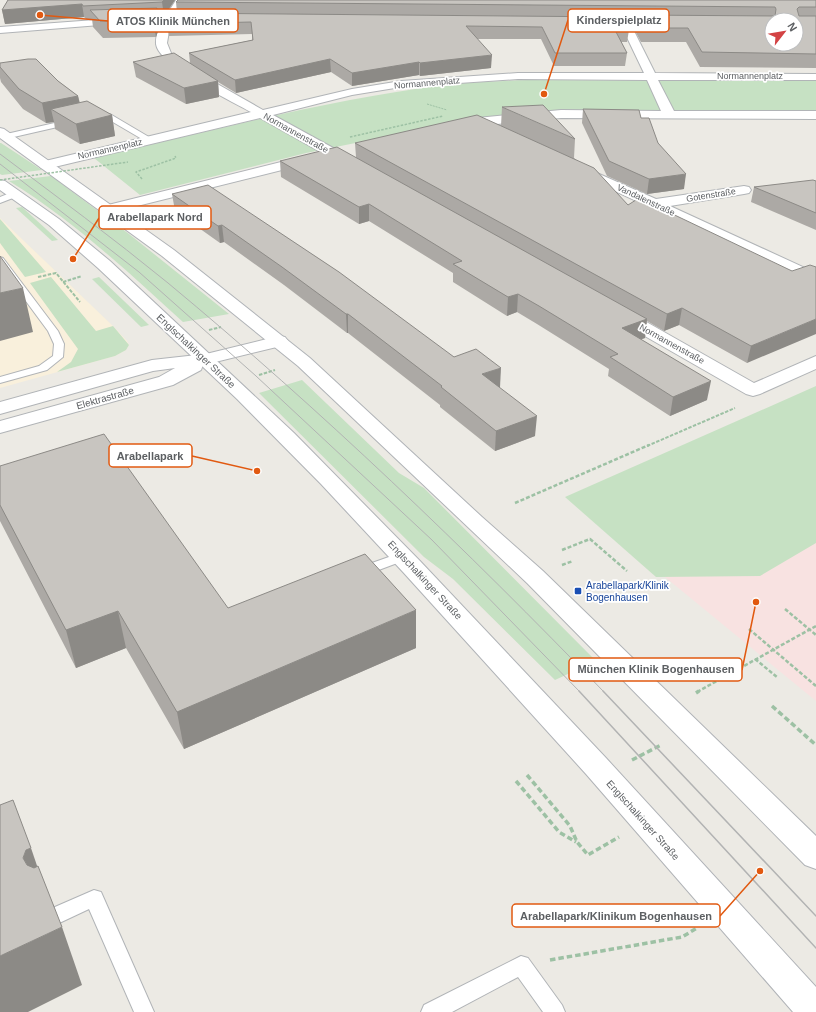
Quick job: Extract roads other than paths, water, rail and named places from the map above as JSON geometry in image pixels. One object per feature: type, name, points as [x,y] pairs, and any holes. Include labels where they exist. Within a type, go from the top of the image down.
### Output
[{"type":"street","name":"Normannenstraße","points":[[181,0],[168,20],[160,40],[163,49],[169,57],[182,67],[261,113],[318,144],[341,152],[367,173]]},
{"type":"street","points":[[154,21],[184,20]]},
{"type":"street","points":[[0,30],[132,21]]},
{"type":"street","points":[[586,24],[675,24]]},
{"type":"street","points":[[626,24],[669,114]]},
{"type":"street","name":"Normannenplatz","points":[[46,165],[352,92],[402,84],[518,76],[816,76]]},
{"type":"street","points":[[446,129],[477,122],[561,114],[816,115]]},
{"type":"street","points":[[477,122],[498,132]]},
{"type":"street","points":[[3,134],[175,258],[304,362],[474,522],[535,577],[691,730],[816,856]]},
{"type":"street","points":[[108,209],[341,152]]},
{"type":"street","name":"Vandalenstraße","points":[[569,165],[816,279]]},
{"type":"street","name":"Englschalkinger Straße","points":[[4,190],[51,218],[232,383],[311,461],[403,556],[554,723],[603,774],[816,1012]]},
{"type":"street","name":"Gotenstraße","points":[[655,204],[744,190]]},
{"type":"street","name":"Normannenstraße","points":[[608,308],[753,390],[816,362]]},
{"type":"street","name":"Elektrastraße","points":[[0,408],[152,366],[206,359],[279,342]]},
{"type":"street","name":"Elektrastraße","points":[[0,428],[166,381],[206,359]]},
{"type":"lane","points":[[90,108],[150,140]]},
{"type":"lane","points":[[3,134],[101,115]]},
{"type":"lane","points":[[0,260],[53,331],[59,344],[58,357],[43,368],[0,380]]},
{"type":"lane","points":[[348,577],[403,556]]},
{"type":"lane","points":[[55,916],[94,898],[144,1012]]},
{"type":"lane","points":[[431,1012],[521,965],[556,1012]]},
{"type":"tram line","points":[[0,154],[147,266],[281,380],[446,533],[604,692]]},
{"type":"tram line","points":[[0,164],[139,272],[256,376],[432,540],[580,692]]},
{"type":"tram line","points":[[579,691],[816,948]]},
{"type":"tram line","points":[[603,691],[816,916]]},
{"type":"place","name":"ATOS Klinik München","points":[[40,15]]},
{"type":"place","name":"Kinderspielplatz","points":[[544,94]]},
{"type":"place","name":"Arabellapark Nord","points":[[73,259]]},
{"type":"place","name":"Arabellapark","points":[[257,471]]},
{"type":"place","name":"Arabellapark/Klinik Bogenhausen","points":[[578,591]]},
{"type":"place","name":"München Klinik Bogenhausen","points":[[756,602]]},
{"type":"place","name":"Arabellapark/Klinikum Bogenhausen","points":[[760,871]]}]
